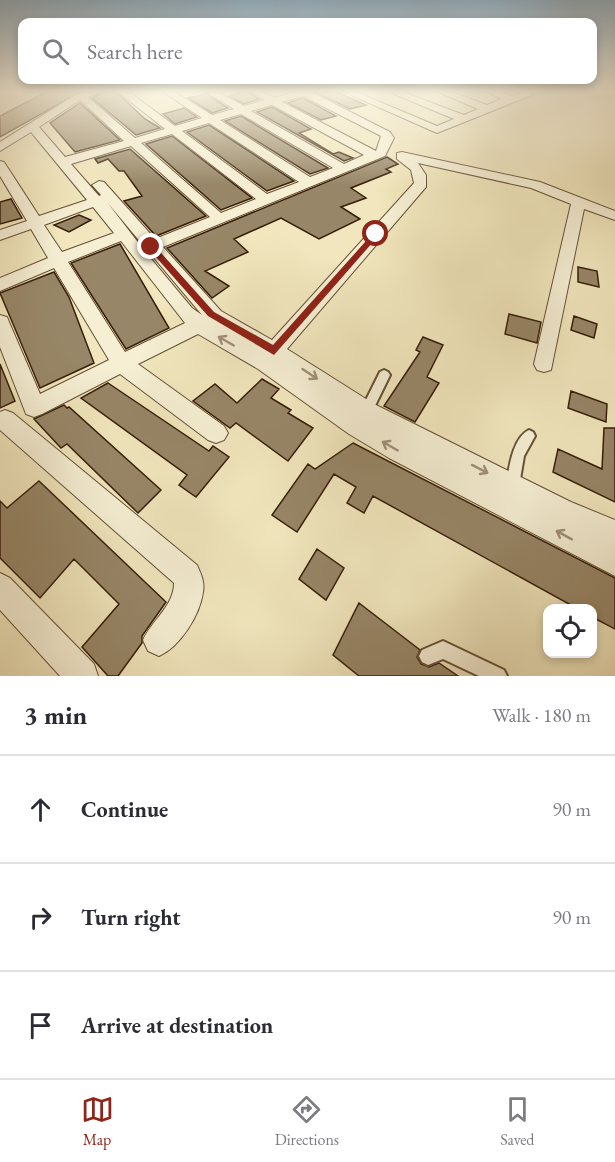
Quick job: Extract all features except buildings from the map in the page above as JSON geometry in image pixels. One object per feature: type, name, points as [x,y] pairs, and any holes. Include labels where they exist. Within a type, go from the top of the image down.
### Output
[{"type":"street","points":[[111,123],[220,219]]},
{"type":"street","points":[[165,123],[266,200]]},
{"type":"street","points":[[70,161],[204,123]]},
{"type":"street","points":[[216,123],[310,183]]},
{"type":"street","points":[[264,123],[344,169]]},
{"type":"street","points":[[316,123],[378,155]]},
{"type":"street","points":[[363,123],[386,134],[388,143],[378,155]]},
{"type":"street","points":[[420,123],[437,130],[456,123]]},
{"type":"street","points":[[0,147],[37,124],[144,250],[185,313],[274,351],[362,419],[397,450],[615,534]]},
{"type":"street","points":[[144,250],[378,155],[402,156],[535,185],[615,216]]},
{"type":"street","points":[[274,351],[421,184],[421,176],[416,168],[402,156]]},
{"type":"street","points":[[0,165],[60,259],[121,363],[216,433]]},
{"type":"street","points":[[0,235],[102,199]]},
{"type":"street","points":[[102,199],[124,235],[144,250]]},
{"type":"street","points":[[544,364],[578,201]]},
{"type":"street","points":[[0,285],[124,235]]},
{"type":"street","points":[[159,640],[185,605],[190,584],[187,575],[2,421],[207,321]]},
{"type":"street","points":[[207,321],[265,363],[362,419]]},
{"type":"street","points":[[0,322],[34,407]]},
{"type":"street","points":[[509,494],[615,562]]},
{"type":"street","points":[[2,595],[82,676]]},
{"type":"lane","points":[[362,419],[384,375]]},
{"type":"lane","points":[[509,494],[518,455],[529,436]]},
{"type":"lane","points":[[429,656],[443,650],[498,676]]},
{"type":"route","points":[[151,247],[211,314],[274,351],[376,234]]}]
